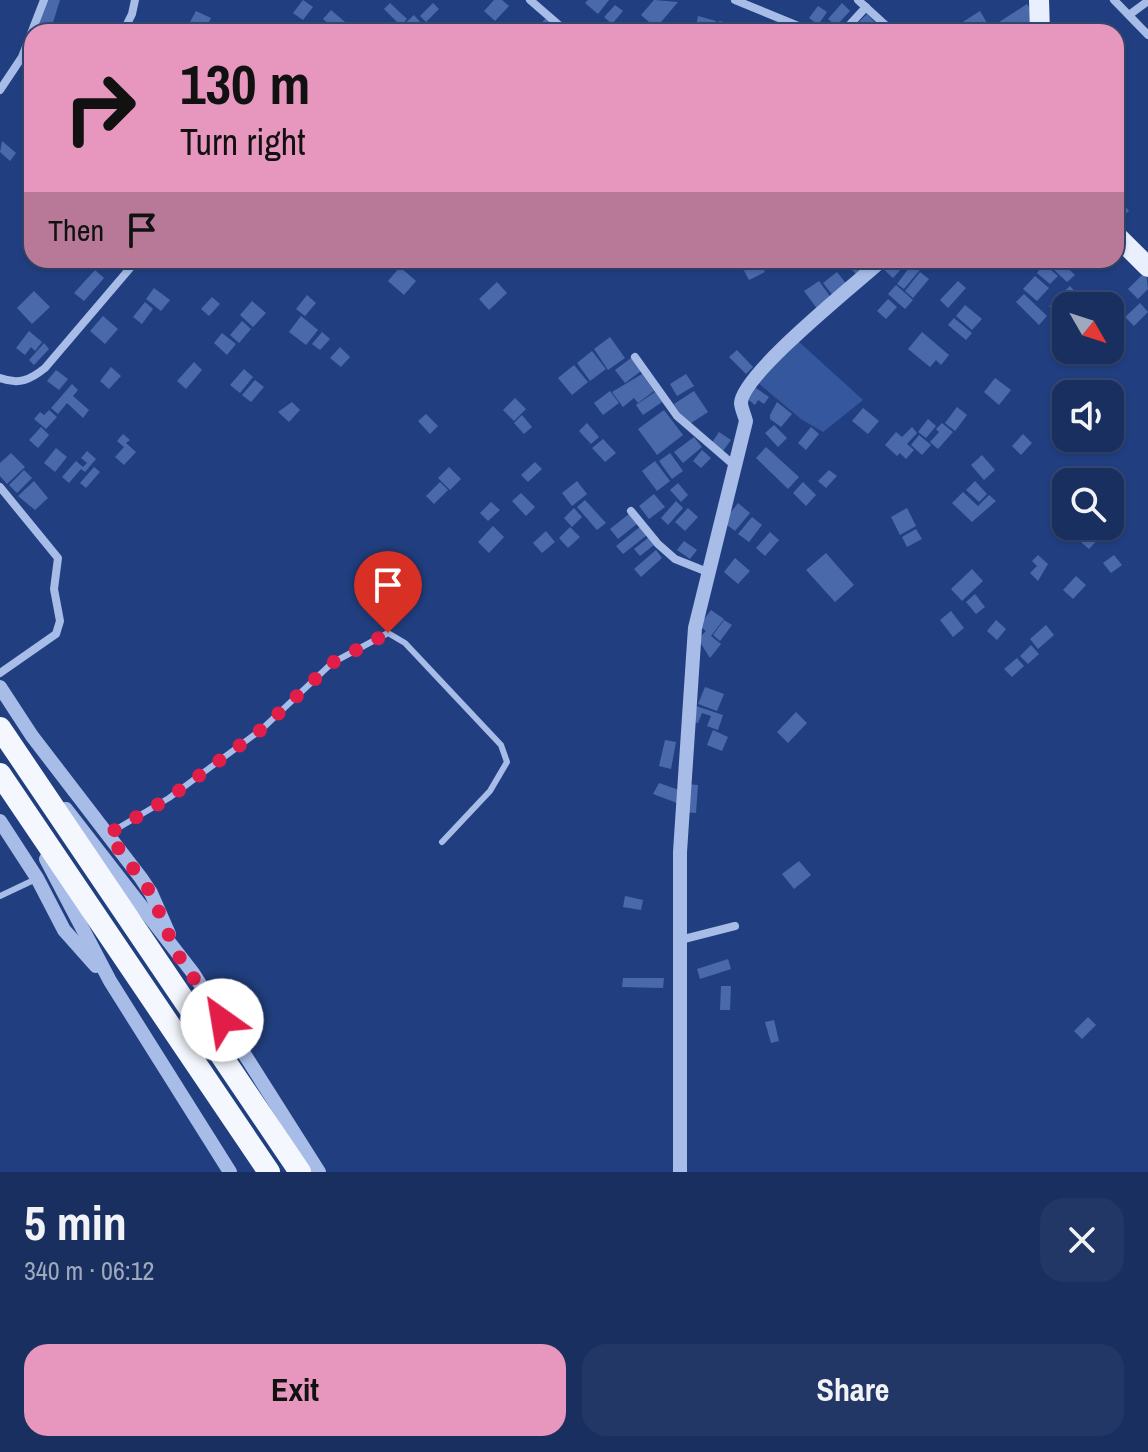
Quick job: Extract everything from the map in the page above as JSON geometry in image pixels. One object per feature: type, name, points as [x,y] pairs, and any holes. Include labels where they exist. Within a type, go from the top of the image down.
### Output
[{"type":"highway","points":[[4,733],[300,1172]]},
{"type":"highway","points":[[6,783],[269,1172]]},
{"type":"main road","points":[[1039,0],[1040,24]]},
{"type":"main road","points":[[1124,243],[1148,267]]},
{"type":"street","points":[[35,24],[44,0]]},
{"type":"street","points":[[127,24],[135,0]]},
{"type":"street","points":[[530,0],[558,24]]},
{"type":"street","points":[[735,0],[785,24]]},
{"type":"street","points":[[858,0],[884,24]]},
{"type":"street","points":[[1114,0],[1148,35]]},
{"type":"street","points":[[1129,15],[1148,1]]},
{"type":"street","points":[[850,24],[866,7]]},
{"type":"street","points":[[0,90],[24,52]]},
{"type":"street","points":[[0,378],[13,383],[32,379],[45,368],[130,268]]},
{"type":"street","points":[[680,1172],[680,852],[695,628],[746,421],[741,403],[748,386],[782,349],[870,268]]},
{"type":"street","points":[[635,357],[677,416],[736,467]]},
{"type":"street","points":[[0,487],[58,558],[54,589],[60,621],[56,634],[0,673]]},
{"type":"street","points":[[631,511],[675,559],[711,573]]},
{"type":"street","points":[[0,687],[32,736],[151,893],[176,952]]},
{"type":"street","points":[[4,733],[193,973],[319,1172]]},
{"type":"street","points":[[6,783],[110,981],[230,1172]]},
{"type":"street","points":[[0,821],[37,878],[70,938],[110,981]]},
{"type":"street","points":[[680,940],[735,926]]},
{"type":"lane","points":[[108,834],[169,798],[262,729],[332,663],[388,633],[405,643],[501,745],[507,762],[490,791],[442,842]]},
{"type":"lane","points":[[0,896],[37,878]]},
{"type":"shaded area","points":[[798,341],[863,400],[823,432],[801,419],[758,383]]},
{"type":"building","points":[[46,0],[60,0],[52,24],[38,24]]},
{"type":"building","points":[[303,0],[313,7],[303,20],[293,13]]},
{"type":"building","points":[[494,0],[502,0],[509,6],[495,21],[484,11]]},
{"type":"building","points":[[588,0],[609,0],[598,14],[585,3]]},
{"type":"building","points":[[654,0],[678,2],[659,24],[651,24],[641,15]]},
{"type":"building","points":[[390,3],[407,19],[399,24],[384,9]]},
{"type":"building","points":[[433,3],[439,9],[426,22],[420,16]]},
{"type":"building","points":[[842,3],[850,11],[838,24],[828,19]]},
{"type":"building","points":[[1027,4],[1039,23],[1037,24],[996,24]]},
{"type":"building","points":[[615,5],[623,11],[612,24],[604,17]]},
{"type":"building","points":[[818,6],[827,12],[819,24],[809,18]]},
{"type":"building","points":[[331,10],[345,22],[329,24],[323,19]]},
{"type":"building","points":[[196,11],[211,18],[208,24],[190,22]]},
{"type":"building","points":[[980,11],[988,24],[960,24]]},
{"type":"building","points":[[867,14],[876,24],[857,24]]},
{"type":"building","points":[[414,15],[421,23],[420,24],[404,24]]},
{"type":"building","points":[[698,16],[716,21],[715,24],[696,24]]},
{"type":"building","points":[[2,141],[16,153],[10,161],[0,152]]},
{"type":"building","points":[[401,268],[416,281],[404,295],[388,281]]},
{"type":"building","points":[[743,268],[763,268],[765,272],[749,280]]},
{"type":"building","points":[[882,268],[902,268],[893,278]]},
{"type":"building","points":[[909,268],[921,268],[904,289],[897,284]]},
{"type":"building","points":[[1041,268],[1049,268],[1058,276],[1050,284],[1037,273]]},
{"type":"building","points":[[1052,268],[1068,268],[1075,275],[1067,282]]},
{"type":"building","points":[[95,270],[104,278],[84,301],[74,293]]},
{"type":"building","points":[[1146,271],[1148,289],[1138,299],[1128,289]]},
{"type":"building","points":[[837,272],[848,286],[834,297],[823,283]]},
{"type":"building","points":[[920,272],[929,279],[913,298],[905,291]]},
{"type":"building","points":[[1035,276],[1049,288],[1037,301],[1023,289]]},
{"type":"building","points":[[819,281],[832,299],[818,310],[804,291]]},
{"type":"building","points":[[958,281],[966,288],[948,308],[940,300]]},
{"type":"building","points":[[497,282],[507,293],[489,310],[479,299]]},
{"type":"building","points":[[896,285],[913,300],[905,309],[888,294]]},
{"type":"building","points":[[154,288],[170,300],[161,311],[146,299]]},
{"type":"building","points":[[34,291],[50,307],[32,324],[17,308]]},
{"type":"building","points":[[1024,294],[1047,316],[1039,325],[1016,302]]},
{"type":"building","points":[[307,295],[316,303],[305,316],[296,309]]},
{"type":"building","points":[[212,297],[220,304],[209,316],[201,309]]},
{"type":"building","points":[[888,299],[897,307],[886,319],[877,311]]},
{"type":"building","points":[[252,301],[266,313],[253,327],[240,315]]},
{"type":"building","points":[[145,302],[153,309],[142,324],[133,317]]},
{"type":"building","points":[[1140,303],[1148,312],[1134,326],[1125,317]]},
{"type":"building","points":[[965,305],[982,319],[972,330],[956,316]]},
{"type":"building","points":[[103,316],[118,329],[105,344],[90,331]]},
{"type":"building","points":[[301,316],[318,330],[306,345],[289,332]]},
{"type":"building","points":[[954,318],[972,333],[966,340],[948,325]]},
{"type":"building","points":[[242,321],[251,329],[239,343],[230,335]]},
{"type":"building","points":[[29,331],[42,342],[35,351],[31,347],[25,355],[16,348]]},
{"type":"building","points":[[322,332],[330,339],[320,350],[312,344]]},
{"type":"building","points":[[922,332],[949,355],[941,365],[936,360],[930,367],[908,349]]},
{"type":"building","points":[[222,333],[236,344],[227,355],[214,343]]},
{"type":"building","points":[[610,337],[625,358],[608,370],[594,349]]},
{"type":"building","points":[[44,343],[49,349],[34,365],[29,360]]},
{"type":"building","points":[[340,347],[350,357],[341,367],[330,358]]},
{"type":"building","points":[[737,350],[753,367],[746,374],[729,357]]},
{"type":"building","points":[[592,351],[606,369],[590,381],[577,363]]},
{"type":"building","points":[[631,358],[641,371],[625,383],[615,370]]},
{"type":"building","points":[[194,362],[202,370],[186,389],[177,381]]},
{"type":"building","points":[[574,365],[588,382],[572,395],[558,378]]},
{"type":"building","points":[[111,367],[121,376],[109,389],[100,381]]},
{"type":"building","points":[[244,369],[253,377],[240,393],[230,385]]},
{"type":"building","points":[[56,370],[68,379],[59,390],[47,381]]},
{"type":"building","points":[[642,374],[654,391],[638,403],[634,398],[623,407],[612,392]]},
{"type":"building","points":[[686,374],[694,386],[677,396],[670,384]]},
{"type":"building","points":[[995,378],[1011,390],[999,405],[984,392]]},
{"type":"building","points":[[255,380],[264,387],[251,402],[242,395]]},
{"type":"building","points":[[72,384],[78,390],[73,396],[89,410],[83,418],[67,403],[58,414],[51,408]]},
{"type":"building","points":[[753,386],[769,397],[764,404],[758,400],[755,405],[745,397]]},
{"type":"building","points":[[610,391],[619,403],[603,415],[594,403]]},
{"type":"building","points":[[694,391],[708,412],[688,425],[674,404]]},
{"type":"building","points":[[655,392],[662,402],[643,415],[636,405]]},
{"type":"building","points":[[515,398],[526,409],[514,421],[503,410]]},
{"type":"building","points":[[292,402],[300,410],[289,422],[278,412]]},
{"type":"building","points":[[777,402],[792,414],[781,427],[770,419]]},
{"type":"building","points":[[957,407],[967,415],[955,431],[945,423]]},
{"type":"building","points":[[863,408],[879,421],[868,434],[852,421]]},
{"type":"building","points":[[49,410],[57,417],[46,429],[34,419],[40,412],[44,415]]},
{"type":"building","points":[[664,410],[683,435],[657,455],[638,429]]},
{"type":"building","points":[[426,414],[438,426],[430,434],[418,421]]},
{"type":"building","points":[[522,415],[532,427],[524,434],[514,423]]},
{"type":"building","points":[[928,419],[936,426],[926,438],[918,432]]},
{"type":"building","points":[[587,423],[599,437],[591,444],[579,431]]},
{"type":"building","points":[[942,423],[953,432],[938,449],[930,442]]},
{"type":"building","points":[[774,425],[787,438],[778,447],[765,433]]},
{"type":"building","points":[[41,427],[49,435],[38,448],[29,440]]},
{"type":"building","points":[[811,427],[819,434],[806,450],[798,443]]},
{"type":"building","points":[[912,427],[917,433],[907,444],[914,450],[906,459],[900,453],[897,456],[885,445],[896,432],[902,437]]},
{"type":"building","points":[[719,432],[731,440],[723,451],[711,444]]},
{"type":"building","points":[[123,434],[130,440],[126,443],[136,452],[124,465],[115,457],[124,447],[117,441]]},
{"type":"building","points":[[1023,434],[1032,443],[1021,455],[1012,446]]},
{"type":"building","points":[[919,435],[931,445],[922,455],[911,445]]},
{"type":"building","points":[[694,437],[702,447],[683,463],[674,452]]},
{"type":"building","points":[[603,439],[616,453],[605,462],[592,448]]},
{"type":"building","points":[[766,447],[799,477],[788,489],[756,458]]},
{"type":"building","points":[[56,448],[67,457],[55,472],[44,463]]},
{"type":"building","points":[[702,450],[711,458],[701,468],[693,461]]},
{"type":"building","points":[[87,451],[96,459],[85,472],[81,469],[69,483],[62,477],[76,461],[83,467],[87,463],[81,458]]},
{"type":"building","points":[[11,453],[25,467],[7,484],[0,476],[0,463]]},
{"type":"building","points":[[670,453],[683,471],[672,479],[659,461]]},
{"type":"building","points":[[982,455],[995,470],[984,480],[971,465]]},
{"type":"building","points":[[655,461],[670,481],[657,491],[642,471]]},
{"type":"building","points":[[535,462],[542,469],[528,482],[521,475]]},
{"type":"building","points":[[94,467],[100,472],[86,488],[80,483]]},
{"type":"building","points":[[449,467],[461,479],[450,490],[438,478]]},
{"type":"building","points":[[24,470],[32,478],[17,493],[9,485]]},
{"type":"building","points":[[829,470],[837,476],[826,488],[818,481]]},
{"type":"building","points":[[34,481],[48,498],[35,510],[18,496]]},
{"type":"building","points":[[577,481],[587,494],[572,506],[562,493]]},
{"type":"building","points":[[975,481],[987,494],[979,502],[966,490]]},
{"type":"building","points":[[440,482],[448,490],[434,504],[426,496]]},
{"type":"building","points":[[803,482],[816,495],[806,506],[793,493]]},
{"type":"building","points":[[678,483],[688,495],[681,502],[670,490]]},
{"type":"building","points":[[963,492],[978,506],[989,495],[996,501],[972,522],[952,503]]},
{"type":"building","points":[[521,493],[535,507],[526,516],[512,501]]},
{"type":"building","points":[[654,494],[665,507],[649,519],[639,506]]},
{"type":"building","points":[[585,500],[606,523],[597,530],[577,507]]},
{"type":"building","points":[[676,501],[683,508],[668,525],[661,518]]},
{"type":"building","points":[[491,502],[500,510],[488,521],[480,513]]},
{"type":"building","points":[[738,503],[750,513],[735,531],[723,522]]},
{"type":"building","points":[[574,508],[582,517],[572,527],[564,518]]},
{"type":"building","points":[[688,508],[698,517],[685,531],[675,522]]},
{"type":"building","points":[[907,508],[916,526],[900,535],[891,517]]},
{"type":"building","points":[[629,514],[637,524],[618,539],[610,529]]},
{"type":"building","points":[[752,517],[762,525],[749,542],[738,534]]},
{"type":"building","points":[[493,526],[504,537],[489,553],[478,542]]},
{"type":"building","points":[[641,526],[647,535],[623,554],[616,546]]},
{"type":"building","points":[[570,527],[580,537],[568,548],[559,538]]},
{"type":"building","points":[[916,529],[922,539],[907,547],[902,537]]},
{"type":"building","points":[[546,531],[555,542],[542,553],[533,543]]},
{"type":"building","points":[[770,532],[779,540],[765,556],[756,548]]},
{"type":"building","points":[[648,538],[654,545],[640,556],[634,549]]},
{"type":"building","points":[[1083,540],[1098,540],[1089,549],[1081,542]]},
{"type":"building","points":[[684,541],[697,550],[690,559],[677,550]]},
{"type":"building","points":[[656,550],[662,558],[641,577],[634,569]]},
{"type":"building","points":[[826,553],[854,585],[835,602],[806,570]]},
{"type":"building","points":[[1038,555],[1048,564],[1038,581],[1030,573],[1037,566],[1032,561]]},
{"type":"building","points":[[1114,555],[1122,565],[1111,573],[1103,563]]},
{"type":"building","points":[[735,558],[750,571],[738,584],[724,572]]},
{"type":"building","points":[[972,569],[983,581],[962,601],[951,589]]},
{"type":"building","points":[[1076,576],[1086,585],[1073,599],[1063,590]]},
{"type":"building","points":[[975,594],[985,607],[976,614],[966,602]]},
{"type":"building","points":[[711,610],[724,619],[711,636],[721,644],[710,658],[698,639],[706,631],[699,626]]},
{"type":"building","points":[[951,611],[964,628],[953,637],[940,620]]},
{"type":"building","points":[[724,620],[732,625],[720,641],[713,635]]},
{"type":"building","points":[[996,620],[1006,629],[997,640],[987,631]]},
{"type":"building","points":[[1046,625],[1054,635],[1038,649],[1030,639]]},
{"type":"building","points":[[1031,645],[1039,654],[1028,664],[1020,656]]},
{"type":"building","points":[[1017,658],[1024,666],[1012,677],[1004,669]]},
{"type":"building","points":[[705,687],[724,694],[717,711],[698,704]]},
{"type":"building","points":[[696,706],[723,715],[718,730],[707,726],[711,716],[702,713],[698,723],[691,721]]},
{"type":"building","points":[[796,712],[807,723],[788,743],[777,732]]},
{"type":"building","points":[[713,730],[728,737],[722,751],[707,745]]},
{"type":"building","points":[[665,740],[676,742],[671,769],[659,766]]},
{"type":"building","points":[[659,783],[679,790],[677,803],[653,794]]},
{"type":"building","points":[[686,784],[698,785],[696,813],[684,812]]},
{"type":"building","points":[[799,861],[811,875],[794,889],[782,874]]},
{"type":"building","points":[[625,896],[643,900],[641,910],[623,907]]},
{"type":"building","points":[[728,959],[731,969],[700,979],[697,969]]},
{"type":"building","points":[[623,978],[664,978],[663,988],[622,987]]},
{"type":"building","points":[[721,986],[731,986],[730,1010],[720,1010]]},
{"type":"building","points":[[1088,1017],[1096,1025],[1082,1039],[1074,1031]]},
{"type":"building","points":[[774,1020],[779,1041],[771,1043],[765,1022]]},
{"type":"route","points":[[222,1020],[176,952],[151,893],[108,834],[169,798],[262,729],[332,663],[388,633]]}]
